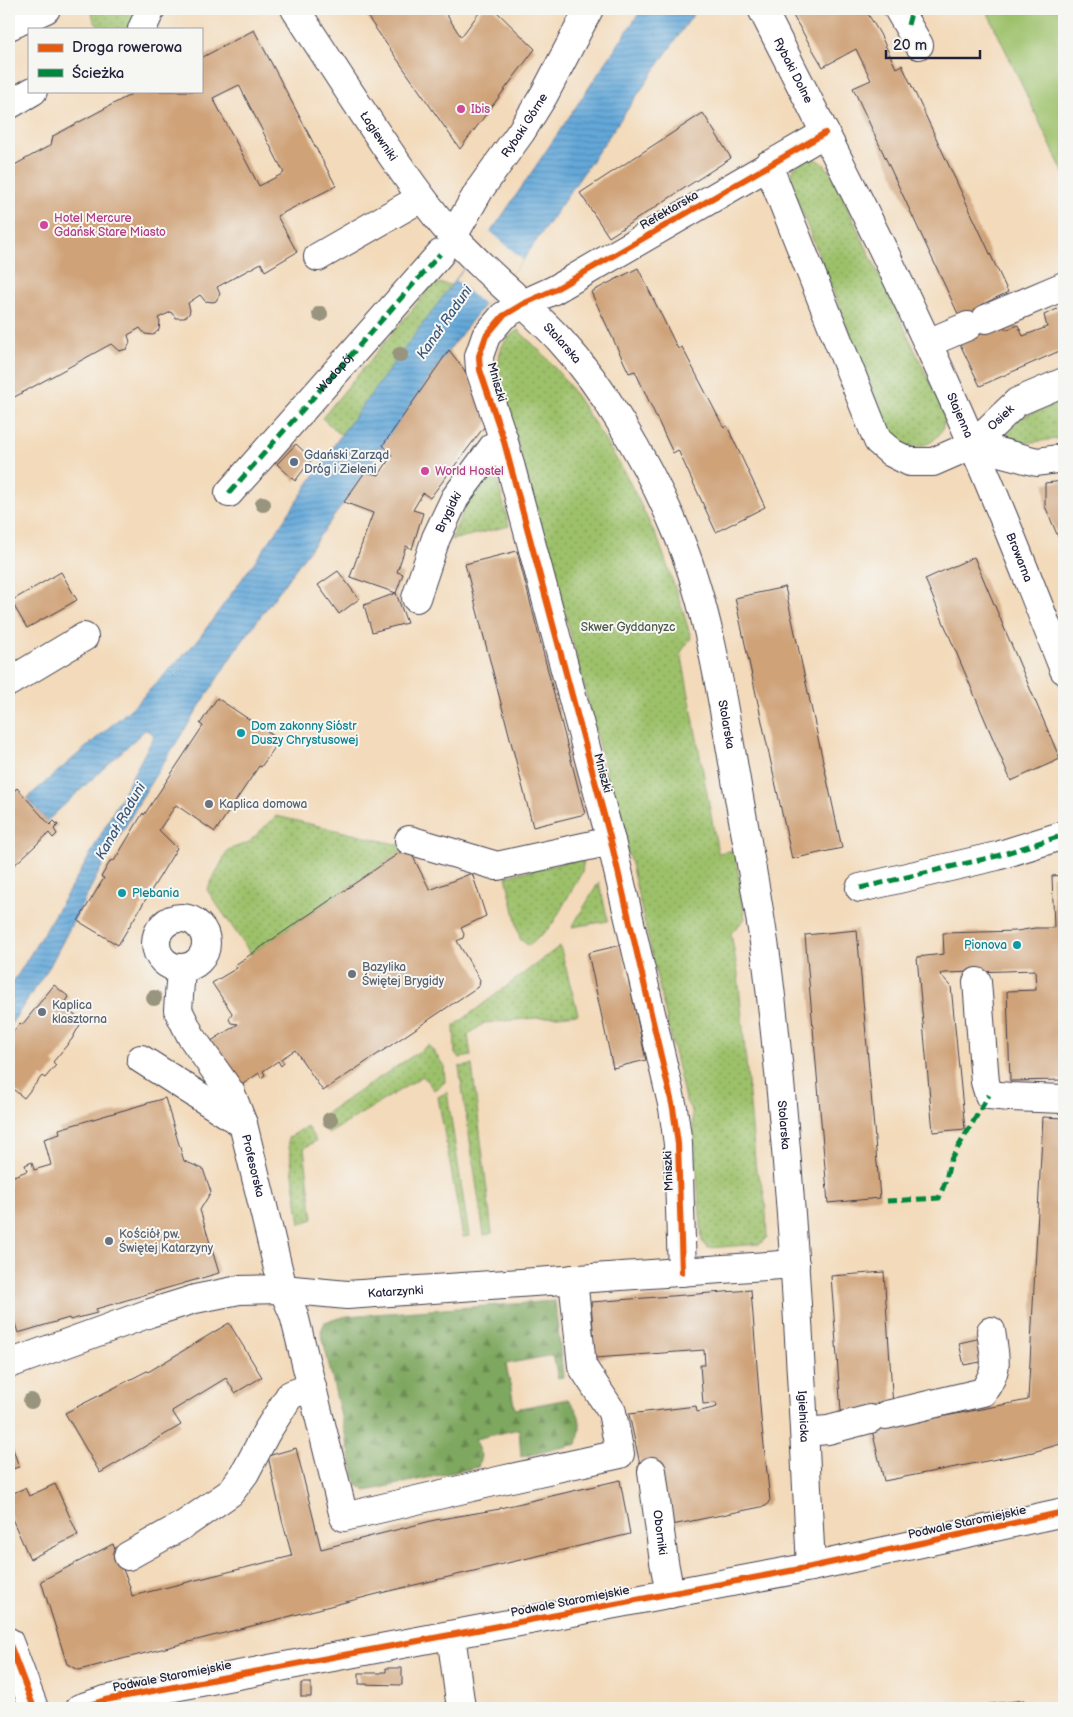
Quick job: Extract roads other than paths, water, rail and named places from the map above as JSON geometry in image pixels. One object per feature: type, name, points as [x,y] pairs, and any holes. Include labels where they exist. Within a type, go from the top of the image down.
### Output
[{"type":"street","points":[[9,26],[46,9]]},
{"type":"street","points":[[142,28],[151,9]]},
{"type":"street","name":"Łagiewniki","points":[[296,9],[348,91],[421,198],[446,245],[473,257]]},
{"type":"street","name":"Rybaki Górne","points":[[446,245],[480,189],[521,132],[544,95],[589,9]]},
{"type":"street","name":"Rybaki Dolne","points":[[762,9],[824,133]]},
{"type":"street","points":[[898,9],[919,46]]},
{"type":"street","points":[[9,105],[32,92]]},
{"type":"street","name":"Refektarska","points":[[523,304],[554,290],[824,133]]},
{"type":"street","name":"Stajenna","points":[[768,165],[878,441],[892,453],[910,462],[933,462],[972,445],[928,343],[824,133]]},
{"type":"street","points":[[318,257],[421,198]]},
{"type":"street","name":"Wodopój","points":[[229,492],[446,245]]},
{"type":"street","name":"Stolarska","points":[[473,257],[561,341],[619,420],[646,467],[678,536],[700,603],[716,670],[768,970],[781,1097],[794,1264]]},
{"type":"street","points":[[928,343],[1064,286]]},
{"type":"street","name":"Mniszki","points":[[523,304],[503,316],[486,336],[478,356],[480,370],[503,438],[611,841],[673,1108],[678,1144],[682,1272]]},
{"type":"street","name":"Osiek","points":[[972,445],[1017,402],[1064,382]]},
{"type":"street","name":"Brygidki","points":[[416,598],[436,538],[455,498],[493,447],[503,438]]},
{"type":"street","name":"Osiek","points":[[972,445],[1038,462],[1064,458]]},
{"type":"street","name":"Browarna","points":[[972,445],[996,498],[1064,670]]},
{"type":"street","points":[[9,682],[84,637]]},
{"type":"street","points":[[860,888],[997,856],[1064,835]]},
{"type":"street","points":[[409,840],[497,866],[611,841]]},
{"type":"street","name":"Profesorska","points":[[181,969],[178,1010],[191,1036],[231,1093],[243,1124],[283,1289],[294,1315],[344,1517],[620,1454],[612,1412],[582,1366],[573,1279]]},
{"type":"street","points":[[978,982],[985,1082],[989,1095],[1064,1099]]},
{"type":"street","points":[[141,1059],[243,1124]]},
{"type":"street","name":"Katarzynki","points":[[9,1364],[150,1312],[195,1298],[239,1290],[283,1289],[347,1295],[794,1264]]},
{"type":"street","name":"Igielnicka","points":[[794,1264],[812,1567]]},
{"type":"street","points":[[804,1432],[828,1430],[983,1392],[993,1377],[995,1363],[991,1331]]},
{"type":"street","points":[[128,1556],[185,1524],[230,1493],[245,1473],[266,1433],[290,1396],[312,1387]]},
{"type":"street","name":"Oborniki","points":[[652,1471],[670,1594]]},
{"type":"street","name":"Podwale Staromiejskie","points":[[80,1708],[105,1700],[812,1567],[1064,1512]]},
{"type":"street","points":[[451,1635],[461,1708]]},
{"type":"street","points":[[9,1642],[34,1708]]},
{"type":"water","name":"Kanał Raduni","points":[[642,9],[697,9],[523,260],[487,301],[449,350],[354,489],[233,654],[148,787],[100,870],[50,966],[9,1027],[9,987],[85,864],[154,736],[151,732],[145,730],[47,821],[27,798],[135,705],[197,641],[279,528],[341,435],[500,219]]},
{"type":"place","name":"Ibis","points":[[461,109]]},
{"type":"place","name":"Hotel Mercure Gdańsk Stare Miasto","points":[[44,225]]},
{"type":"place","name":"Gdański Zarząd Dróg i Zieleni","points":[[294,462]]},
{"type":"place","name":"World Hostel","points":[[425,471]]},
{"type":"place","name":"Dom zakonny Sióstr Duszy Chrystusowej","points":[[241,733]]},
{"type":"place","name":"Kaplica domowa","points":[[209,804]]},
{"type":"place","name":"Plebania","points":[[122,893]]},
{"type":"place","name":"Pionova","points":[[1017,945]]},
{"type":"place","name":"Bazylika Świętej Brygidy","points":[[352,974]]},
{"type":"place","name":"Kaplica klasztorna","points":[[42,1012]]},
{"type":"place","name":"Kościół pw. Świętej Katarzyny","points":[[109,1241]]},
{"type":"park label","name":"Skwer Gyddanyzc","points":[[628,627]]}]
